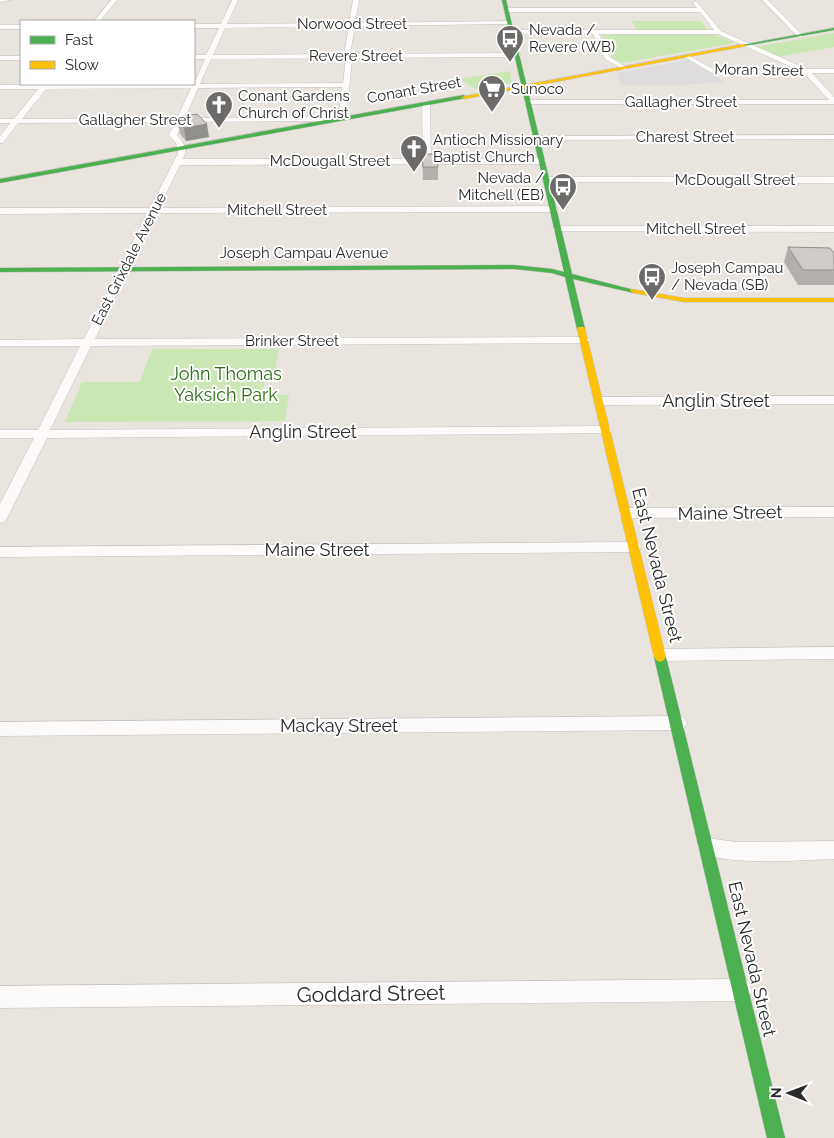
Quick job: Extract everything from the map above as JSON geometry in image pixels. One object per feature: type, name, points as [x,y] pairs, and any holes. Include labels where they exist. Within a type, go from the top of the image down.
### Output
[{"type":"street","points":[[0,0],[8,0]]},
{"type":"street","points":[[98,20],[114,0]]},
{"type":"street","points":[[182,148],[173,135],[235,0]]},
{"type":"street","points":[[342,119],[356,0]]},
{"type":"street","points":[[694,0],[719,32],[806,70],[834,101]]},
{"type":"street","points":[[765,0],[800,36]]},
{"type":"street","points":[[506,5],[701,10]]},
{"type":"street","name":"East Nevada Street","points":[[506,5],[557,229],[708,847],[776,1138]]},
{"type":"street","name":"Norwood Street","points":[[195,26],[352,24],[595,32],[719,32]]},
{"type":"street","points":[[0,27],[20,27]]},
{"type":"street","name":"Conant Street","points":[[0,181],[834,29]]},
{"type":"street","points":[[595,32],[607,58],[624,68]]},
{"type":"street","name":"Revere Street","points":[[195,57],[518,54]]},
{"type":"street","name":"Moran Street","points":[[686,56],[712,70],[822,71],[834,66]]},
{"type":"street","points":[[0,58],[20,58]]},
{"type":"street","points":[[822,71],[834,70]]},
{"type":"street","points":[[0,87],[346,85]]},
{"type":"street","points":[[0,141],[45,86]]},
{"type":"street","name":"Gallagher Street","points":[[527,102],[834,101]]},
{"type":"street","points":[[426,104],[427,161]]},
{"type":"street","name":"Gallagher Street","points":[[0,121],[312,119],[330,121]]},
{"type":"street","name":"Charest Street","points":[[536,138],[834,137]]},
{"type":"street","name":"East Grixdale Avenue","points":[[0,518],[154,211],[182,153],[182,148]]},
{"type":"street","name":"McDougall Street","points":[[178,162],[542,161]]},
{"type":"street","name":"McDougall Street","points":[[546,180],[834,180]]},
{"type":"street","name":"Mitchell Street","points":[[0,211],[553,209]]},
{"type":"street","name":"Mitchell Street","points":[[557,229],[834,230]]},
{"type":"street","name":"Joseph Campau Avenue","points":[[0,270],[514,267],[569,275],[607,286],[684,300],[834,300]]},
{"type":"street","name":"Brinker Street","points":[[0,343],[584,340]]},
{"type":"street","name":"Anglin Street","points":[[599,401],[834,400]]},
{"type":"street","name":"Anglin Street","points":[[0,434],[606,430]]},
{"type":"street","name":"Maine Street","points":[[626,513],[834,512]]},
{"type":"street","name":"Maine Street","points":[[0,552],[634,548]]},
{"type":"street","points":[[661,655],[834,652]]},
{"type":"street","name":"Mackay Street","points":[[0,729],[678,723]]},
{"type":"street","points":[[708,847],[736,851],[834,850]]},
{"type":"street","name":"Goddard Street","points":[[0,998],[741,990]]},
{"type":"shaded area","points":[[688,60],[725,82],[679,85],[622,85],[616,73]]},
{"type":"green space","points":[[632,21],[701,21],[708,30],[637,30]]},
{"type":"green space","points":[[834,33],[834,47],[778,57],[755,47]]},
{"type":"green space","points":[[602,35],[714,35],[735,43],[622,63],[612,58]]},
{"type":"green space","points":[[510,71],[512,83],[476,89],[460,79]]},
{"type":"green space","name":"John Thomas Yaksich Park","points":[[152,349],[279,349],[273,381],[265,381],[262,395],[289,395],[285,421],[65,422],[82,382],[140,382]]},
{"type":"building","points":[[197,114],[207,124],[184,128],[177,121],[179,117]]},
{"type":"building","points":[[422,154],[437,154],[438,167],[423,167]]},
{"type":"building","points":[[788,247],[830,248],[834,253],[834,270],[803,270]]},
{"type":"traffic: fast","points":[[504,0],[581,329]]},
{"type":"traffic: fast","points":[[744,45],[834,29]]},
{"type":"traffic: fast","points":[[0,181],[464,97]]},
{"type":"traffic: fast","points":[[0,270],[514,267],[552,271],[607,286],[634,291]]},
{"type":"traffic: fast","points":[[660,657],[776,1138]]},
{"type":"traffic: slow","points":[[464,97],[744,45]]},
{"type":"traffic: slow","points":[[634,291],[684,300],[834,300]]},
{"type":"traffic: slow","points":[[581,329],[660,657]]},
{"type":"place","name":"Nevada / Revere (WB)","points":[[510,63]]},
{"type":"place","name":"Sunoco","points":[[492,113]]},
{"type":"place","name":"Conant Gardens Church of Christ","points":[[219,129]]},
{"type":"place","name":"Antioch Missionary Baptist Church","points":[[414,173]]},
{"type":"place","name":"Nevada / Mitchell (EB)","points":[[563,211]]},
{"type":"place","name":"Joseph Campau / Nevada (SB)","points":[[652,301]]}]
